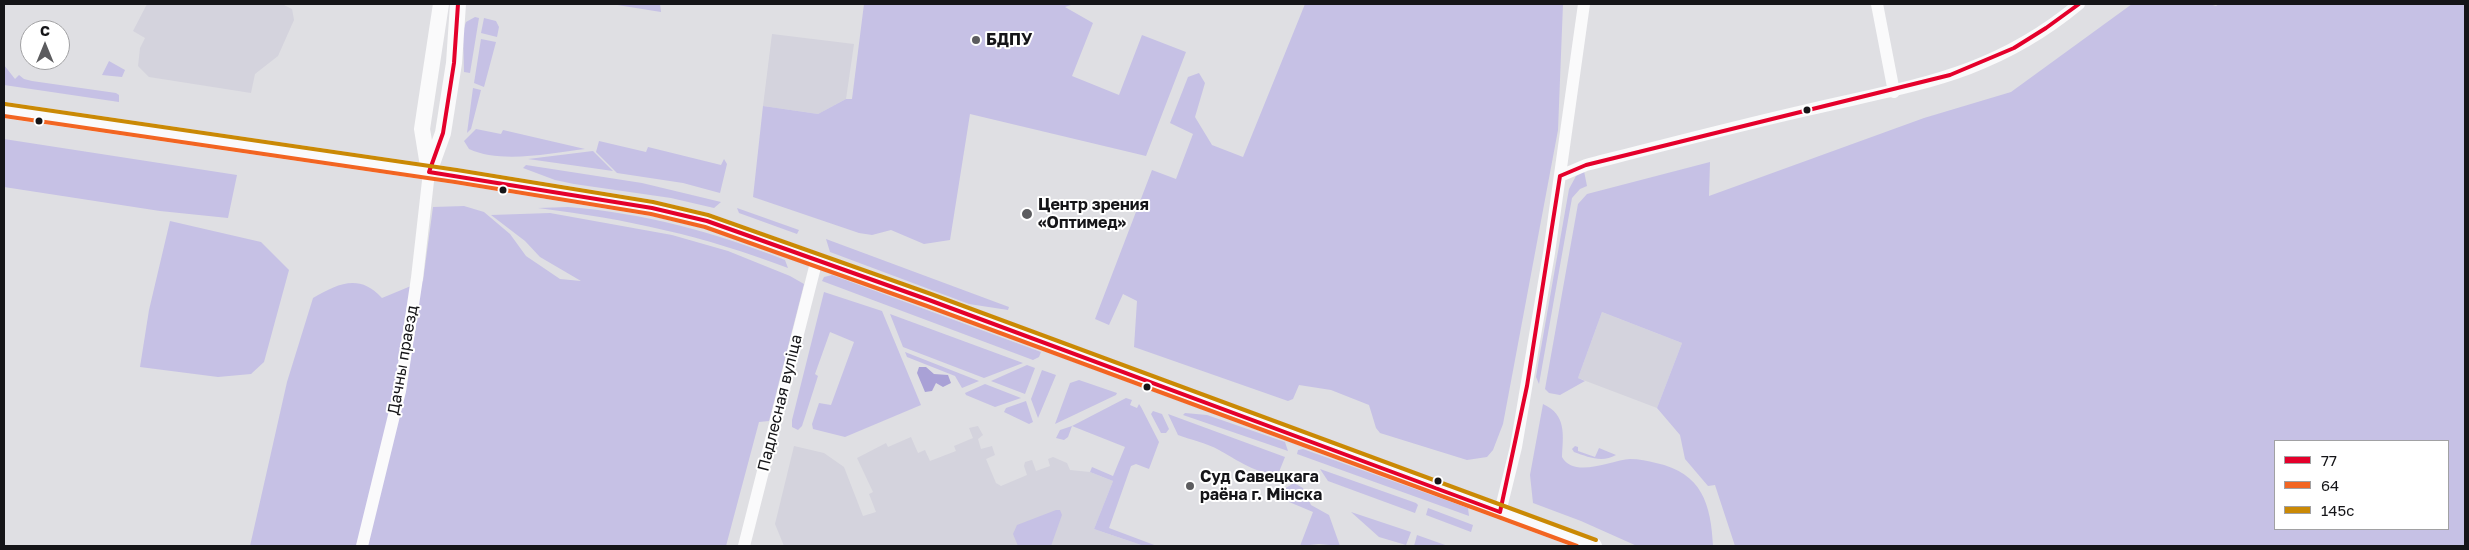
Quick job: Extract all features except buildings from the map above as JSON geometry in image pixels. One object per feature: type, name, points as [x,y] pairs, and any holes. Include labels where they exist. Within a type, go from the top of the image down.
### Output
[{"type":"main road","points":[[429,172],[422,129],[441,4]]},
{"type":"main road","points":[[429,172],[444,123],[454,63],[458,4]]},
{"type":"main road","points":[[4,110],[429,172],[681,214],[730,228],[817,259],[1594,546]]},
{"type":"street","points":[[1500,512],[1519,428],[1549,253],[1584,4]]},
{"type":"street","points":[[1877,4],[1894,92]]},
{"type":"street","points":[[1560,176],[1586,164],[1807,110],[1894,92],[1950,76],[1995,58],[2034,37],[2079,4]]},
{"type":"street","name":"Дачны праезд","points":[[362,546],[400,391],[417,278],[429,172]]},
{"type":"street","name":"Падлесная вуліца","points":[[744,546],[817,259]]},
{"type":"shaded area","points":[[147,4],[282,4],[292,9],[294,20],[278,56],[255,74],[251,93],[149,77],[138,66],[140,48],[145,38],[133,31]]},
{"type":"shaded area","points":[[611,4],[660,4],[661,12]]},
{"type":"shaded area","points":[[864,4],[1074,4],[1065,7],[1093,23],[1072,76],[1119,95],[1142,35],[1186,52],[1146,156],[970,114],[950,240],[924,244],[891,230],[872,235],[859,233],[753,197],[763,106],[818,114],[846,99],[852,99]]},
{"type":"shaded area","points":[[1305,4],[1563,4],[1558,130],[1503,424],[1493,450],[1487,457],[1467,460],[1380,433],[1376,428],[1369,405],[1331,390],[1299,385],[1293,399],[1288,401],[1134,347],[1137,301],[1123,294],[1109,325],[1095,319],[1152,170],[1176,179],[1193,134],[1170,123],[1188,77],[1199,73],[1205,83],[1195,117],[1212,145],[1243,157]]},
{"type":"shaded area","points":[[2132,4],[2209,4],[2216,6],[2219,4],[2465,4],[2465,546],[1735,546],[1715,485],[1708,486],[1685,459],[1680,435],[1657,408],[1682,343],[1602,312],[1578,378],[1585,381],[1560,395],[1549,393],[1545,389],[1578,204],[1587,194],[1710,162],[1709,196],[1924,118],[2011,92]]},
{"type":"shaded area","points":[[475,17],[479,18],[470,73],[464,72],[463,31],[466,22]]},
{"type":"shaded area","points":[[484,18],[496,21],[499,27],[497,37],[481,33]]},
{"type":"shaded area","points":[[772,34],[854,44],[846,99],[818,114],[763,106]]},
{"type":"shaded area","points":[[481,39],[496,42],[484,87],[474,83]]},
{"type":"shaded area","points":[[109,61],[125,70],[122,77],[102,75]]},
{"type":"shaded area","points":[[4,65],[15,79],[19,75],[24,79],[32,81],[116,93],[119,95],[119,102],[4,85]]},
{"type":"shaded area","points":[[473,88],[481,90],[471,129],[467,133]]},
{"type":"shaded area","points":[[476,129],[501,134],[503,130],[585,149],[542,155],[496,156],[469,149],[464,141]]},
{"type":"shaded area","points":[[4,139],[237,175],[228,218],[160,211],[4,187]]},
{"type":"shaded area","points":[[599,141],[646,152],[648,147],[721,165],[724,159],[727,164],[720,193],[683,183],[617,173],[596,152]]},
{"type":"shaded area","points":[[593,151],[613,171],[528,159]]},
{"type":"shaded area","points":[[526,165],[642,183],[721,202],[714,208],[671,198],[574,184],[555,180],[523,168]]},
{"type":"shaded area","points":[[1584,171],[1587,186],[1580,189],[1572,198],[1539,384],[1536,377],[1569,189],[1576,176]]},
{"type":"shaded area","points":[[464,206],[484,212],[510,234],[526,256],[560,279],[581,281],[540,257],[525,241],[491,215],[550,213],[672,235],[728,251],[790,276],[804,284],[769,421],[759,422],[726,546],[250,546],[287,382],[313,298],[340,285],[357,283],[365,285],[382,298],[423,281],[433,207]]},
{"type":"shaded area","points":[[568,207],[624,214],[678,225],[732,241],[785,260],[788,268],[726,247],[665,230],[571,212],[538,208]]},
{"type":"shaded area","points":[[737,208],[799,230],[797,234],[739,213]]},
{"type":"shaded area","points":[[170,221],[261,242],[289,270],[264,362],[251,374],[218,377],[140,367],[149,310]]},
{"type":"shaded area","points":[[826,239],[1009,307],[1008,310],[969,304],[830,252]]},
{"type":"shaded area","points":[[832,275],[1041,352],[1039,357],[1033,360],[822,281],[824,277]]},
{"type":"shaded area","points":[[824,292],[882,311],[921,405],[845,437],[813,429],[812,424],[819,403],[831,405],[854,342],[830,332],[815,374],[818,376],[802,426],[798,430],[792,427],[792,420]]},
{"type":"shaded area","points":[[1602,312],[1682,343],[1657,408],[1578,378]]},
{"type":"shaded area","points":[[890,314],[1023,363],[984,378],[903,347]]},
{"type":"shaded area","points":[[905,352],[979,381],[962,388],[955,376],[907,357]]},
{"type":"shaded area","points":[[1027,365],[1035,368],[1025,394],[991,381]]},
{"type":"shaded area","points":[[919,367],[926,367],[934,374],[948,375],[951,383],[943,387],[936,383],[932,391],[925,392],[917,373]]},
{"type":"shaded area","points":[[1042,370],[1056,375],[1038,418],[1031,399]]},
{"type":"shaded area","points":[[1079,380],[1117,393],[1055,424],[1070,383]]},
{"type":"shaded area","points":[[985,384],[1021,398],[995,407],[966,395],[965,393]]},
{"type":"shaded area","points":[[1126,398],[1132,400],[1130,405],[1137,408],[1139,404],[1159,442],[1149,469],[1136,464],[1131,466],[1109,528],[1157,546],[1144,546],[1094,529],[1113,481],[1090,472],[1092,467],[1113,476],[1125,447],[1072,426]]},
{"type":"shaded area","points":[[1026,401],[1033,422],[1029,424],[1004,412],[1006,408]]},
{"type":"shaded area","points":[[1543,404],[1551,409],[1560,420],[1563,433],[1562,457],[1575,467],[1594,467],[1622,460],[1637,459],[1672,468],[1684,474],[1701,492],[1706,504],[1710,517],[1713,546],[1637,546],[1581,521],[1533,503],[1530,475]]},
{"type":"shaded area","points":[[1153,411],[1162,414],[1169,429],[1166,433],[1161,433],[1151,414]]},
{"type":"shaded area","points":[[1185,413],[1207,415],[1285,442],[1288,451],[1183,415]]},
{"type":"shaded area","points":[[1168,414],[1285,457],[1279,472],[1272,473],[1256,470],[1204,443],[1178,435]]},
{"type":"shaded area","points":[[978,426],[983,435],[978,439],[981,449],[992,446],[995,455],[986,459],[996,483],[1001,486],[1027,475],[1024,466],[1025,462],[1032,460],[1036,471],[1050,466],[1048,459],[1053,457],[1067,463],[1070,470],[1090,472],[1113,481],[1094,529],[1144,546],[784,546],[775,524],[794,446],[824,453],[844,467],[863,516],[876,512],[869,494],[873,492],[857,458],[886,443],[888,447],[911,437],[918,453],[925,450],[930,461],[956,451],[954,446],[973,438],[969,428]]},
{"type":"shaded area","points":[[1072,426],[1068,437],[1064,440],[1056,438],[1060,430]]},
{"type":"shaded area","points":[[1575,446],[1578,447],[1578,451],[1595,457],[1599,448],[1616,455],[1605,459],[1590,457],[1574,452],[1572,449]]},
{"type":"shaded area","points":[[1303,449],[1468,508],[1469,516],[1297,454],[1298,450]]},
{"type":"shaded area","points":[[1320,469],[1416,503],[1418,505],[1415,513],[1328,481]]},
{"type":"shaded area","points":[[1294,483],[1303,488],[1311,505],[1329,515],[1340,546],[1319,544],[1300,546],[1313,512],[1282,499],[1284,489]]},
{"type":"shaded area","points":[[1428,508],[1473,525],[1471,532],[1426,515]]},
{"type":"shaded area","points":[[1060,510],[1062,515],[1051,546],[1018,546],[1013,534],[1017,525]]},
{"type":"shaded area","points":[[1351,512],[1411,532],[1406,545],[1379,537]]},
{"type":"shaded area","points":[[1417,535],[1448,546],[1414,546]]},
{"type":"transit line","name":"77","points":[[429,172],[443,133],[454,63],[458,4]]},
{"type":"transit line","name":"77","points":[[1560,176],[1586,165],[1950,75],[2014,48],[2079,4]]},
{"type":"transit line","name":"145с","points":[[5,104],[457,170],[653,202],[708,215],[931,294],[1596,540]]},
{"type":"transit line","name":"64","points":[[4,116],[455,182],[651,214],[705,227],[927,306],[1577,546]]},
{"type":"transit line","name":"77","points":[[429,172],[652,208],[707,221],[929,300],[1500,512]]},
{"type":"transit line","name":"77","points":[[1500,512],[1527,386],[1560,176]]},
{"type":"place","name":"БДПУ","points":[[976,40]]},
{"type":"place","name":"Центр зрения «Оптимед»","points":[[1027,214]]},
{"type":"place","name":"Суд Савецкага раёна г. Мінска","points":[[1190,486]]}]
